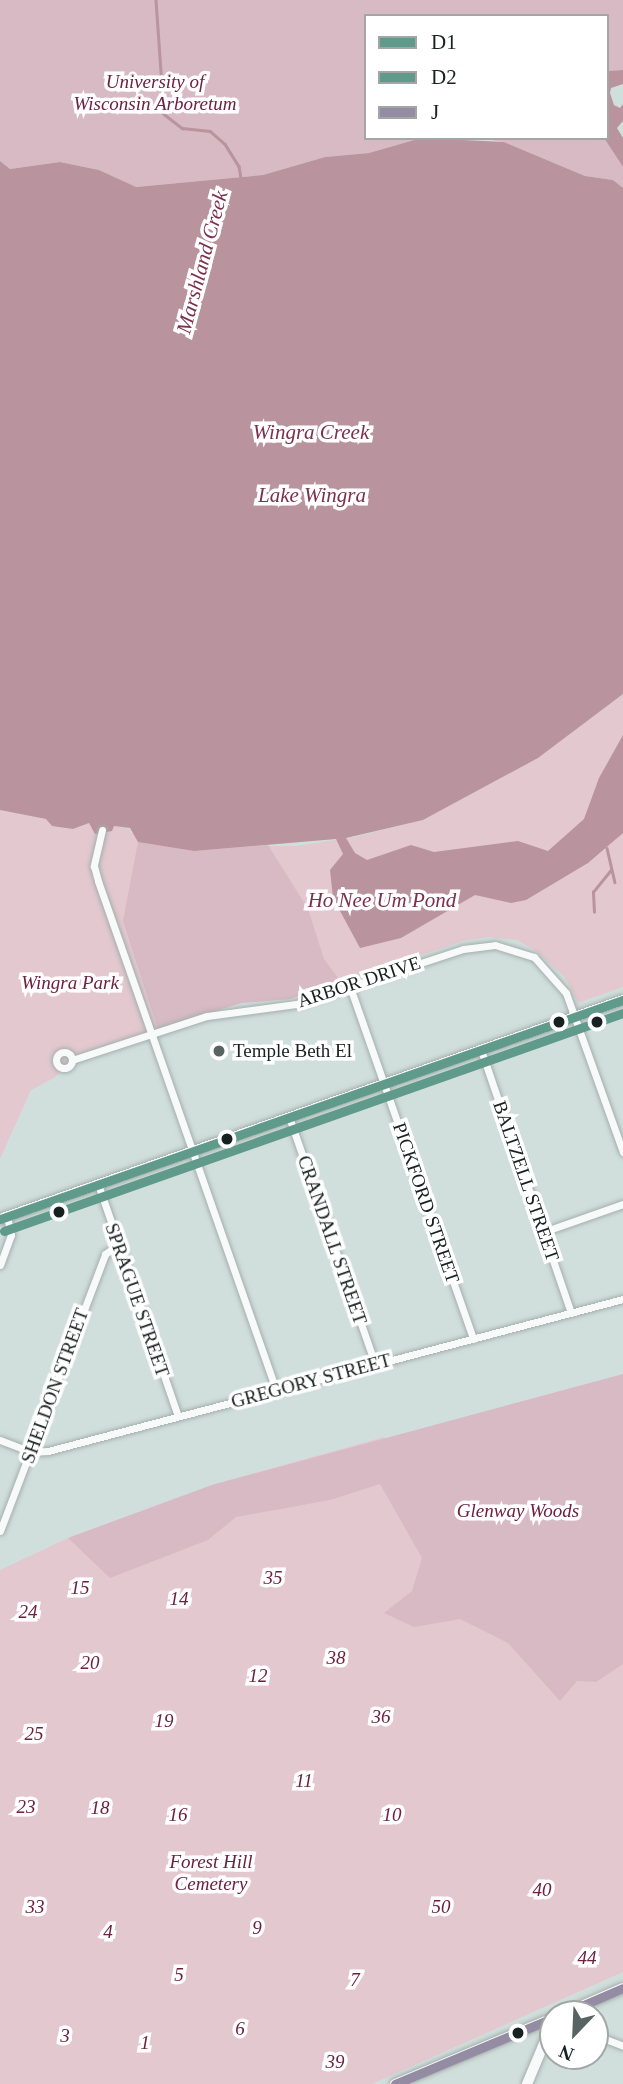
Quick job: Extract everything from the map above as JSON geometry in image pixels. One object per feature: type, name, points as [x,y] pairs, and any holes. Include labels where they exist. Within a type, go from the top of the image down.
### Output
[{"type":"main road","points":[[3,1217],[623,1000]]},
{"type":"main road","points":[[595,2000],[623,1988]]},
{"type":"main road","points":[[395,2084],[539,2026]]},
{"type":"main road","points":[[527,2084],[539,2054]]},
{"type":"street","points":[[102,830],[94,866],[276,1391]]},
{"type":"street","name":"ARBOR DRIVE","points":[[72,1060],[207,1016],[296,1004],[463,949],[495,945],[524,952],[548,970],[566,993],[623,1152]]},
{"type":"street","name":"PICKFORD STREET","points":[[350,987],[473,1339]]},
{"type":"street","name":"BALTZELL STREET","points":[[481,1050],[571,1313]]},
{"type":"street","name":"CRANDALL STREET","points":[[289,1116],[375,1364]]},
{"type":"street","name":"SPRAGUE STREET","points":[[97,1184],[178,1416]]},
{"type":"street","points":[[543,1231],[623,1204]]},
{"type":"street","points":[[0,1265],[11,1235],[3,1217]]},
{"type":"street","name":"SHELDON STREET","points":[[0,1531],[104,1254],[117,1246]]},
{"type":"street","name":"GREGORY STREET","points":[[31,1452],[276,1391],[623,1299]]},
{"type":"street","points":[[0,1440],[31,1452]]},
{"type":"green space","name":"University of Wisconsin Arboretum","points":[[0,0],[623,0],[623,70],[609,71],[609,14],[364,14],[364,140],[414,140],[369,153],[325,157],[263,175],[135,187],[99,170],[60,162],[10,169],[0,161]]},
{"type":"green space","points":[[491,140],[605,140],[623,167],[623,188],[613,180],[585,176],[504,142]]},
{"type":"green space","name":"Wingra Park","points":[[623,694],[623,987],[578,1003],[564,976],[533,949],[517,940],[489,937],[463,941],[290,999],[241,1003],[79,1054],[54,1078],[31,1090],[0,1159],[0,810],[47,819],[52,826],[73,829],[89,823],[97,830],[114,826],[130,829],[131,833],[233,846],[296,846],[354,837],[423,820],[538,758]]},
{"type":"green space","points":[[138,842],[194,851],[268,845],[308,909],[324,959],[341,982],[290,999],[241,1003],[158,1029],[123,921]]},
{"type":"green space","name":"Glenway Woods","points":[[623,1374],[623,1664],[596,1682],[577,1681],[560,1701],[508,1643],[460,1619],[414,1627],[384,1613],[412,1591],[422,1558],[380,1484],[330,1500],[236,1517],[208,1540],[110,1578],[68,1538],[212,1485]]},
{"type":"green space","name":"Forest Hill Cemetery","points":[[384,1437],[623,1646],[623,1972],[560,2000],[539,2000],[539,2009],[372,2084],[0,2084],[0,1570],[68,1538],[212,1485]]},
{"type":"water","points":[[623,70],[623,84],[611,88],[610,93],[614,105],[620,108],[623,104],[623,121],[617,128],[623,138],[623,167],[605,140],[609,140],[609,71]]},
{"type":"water","name":"Lake Wingra","points":[[414,140],[504,142],[585,176],[613,180],[623,188],[623,694],[538,758],[423,820],[346,838],[355,853],[367,860],[411,845],[434,852],[518,841],[548,851],[584,819],[599,778],[623,735],[623,833],[588,863],[526,900],[511,903],[475,895],[401,938],[360,948],[333,898],[330,870],[343,854],[336,839],[194,851],[138,842],[130,828],[114,826],[112,831],[95,834],[89,823],[73,829],[52,826],[46,819],[0,810],[0,161],[10,169],[60,162],[99,170],[136,187],[263,175],[325,157],[369,153]]},
{"type":"waterway","name":"Marshland Creek","points":[[156,0],[164,114],[182,128],[210,131],[225,144],[239,166],[241,178]]},
{"type":"waterway","points":[[607,848],[615,882]]},
{"type":"waterway","points":[[594,912],[593,892],[611,870]]},
{"type":"transit line","name":"D1","points":[[0,1219],[623,1000]]},
{"type":"transit line","name":"D2","points":[[4,1231],[623,1013]]},
{"type":"transit line","name":"J","points":[[595,2000],[623,1988]]},
{"type":"transit line","name":"J","points":[[395,2084],[539,2024]]},
{"type":"place","name":"Temple Beth El","points":[[219,1051]]},
{"type":"water label","name":"Wingra Creek","points":[[311,432]]},
{"type":"water label","name":"Ho Nee Um Pond","points":[[382,900]]},
{"type":"park label","name":"35","points":[[273,1578]]},
{"type":"park label","name":"15","points":[[80,1588]]},
{"type":"park label","name":"14","points":[[179,1599]]},
{"type":"park label","name":"24","points":[[28,1612]]},
{"type":"park label","name":"38","points":[[336,1658]]},
{"type":"park label","name":"20","points":[[90,1663]]},
{"type":"park label","name":"12","points":[[258,1676]]},
{"type":"park label","name":"36","points":[[381,1717]]},
{"type":"park label","name":"19","points":[[164,1721]]},
{"type":"park label","name":"25","points":[[34,1734]]},
{"type":"park label","name":"11","points":[[304,1781]]},
{"type":"park label","name":"23","points":[[26,1807]]},
{"type":"park label","name":"18","points":[[100,1808]]},
{"type":"park label","name":"16","points":[[178,1815]]},
{"type":"park label","name":"10","points":[[392,1815]]},
{"type":"park label","name":"40","points":[[542,1890]]},
{"type":"park label","name":"33","points":[[35,1907]]},
{"type":"park label","name":"50","points":[[441,1907]]},
{"type":"park label","name":"9","points":[[257,1928]]},
{"type":"park label","name":"4","points":[[108,1932]]},
{"type":"park label","name":"44","points":[[587,1958]]},
{"type":"park label","name":"5","points":[[179,1975]]},
{"type":"park label","name":"7","points":[[355,1980]]},
{"type":"park label","name":"6","points":[[240,2029]]},
{"type":"park label","name":"3","points":[[65,2036]]},
{"type":"park label","name":"1","points":[[145,2043]]},
{"type":"park label","name":"39","points":[[335,2062]]}]
